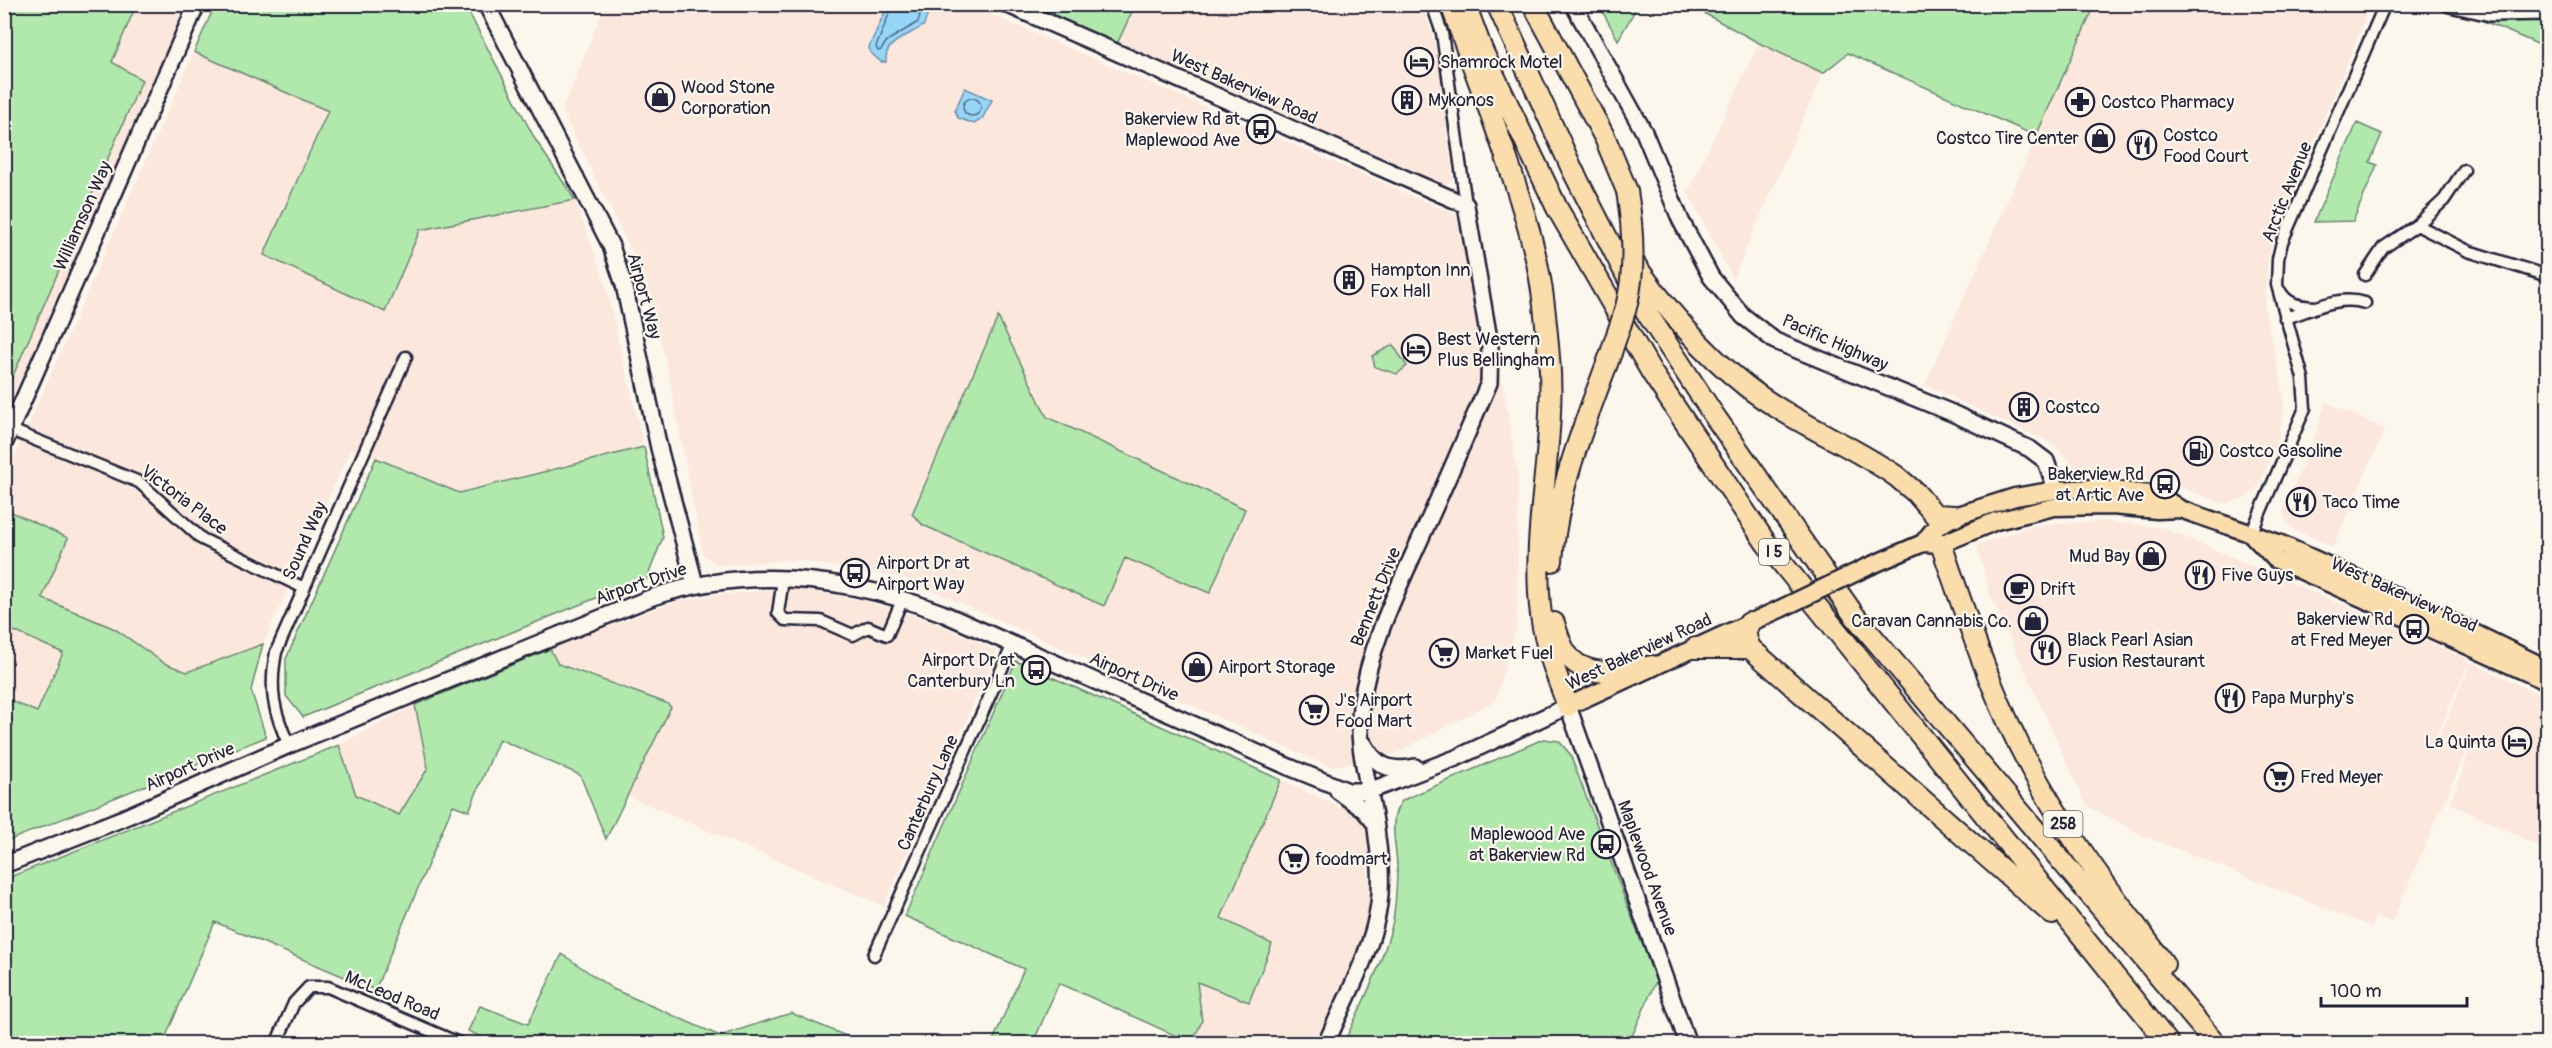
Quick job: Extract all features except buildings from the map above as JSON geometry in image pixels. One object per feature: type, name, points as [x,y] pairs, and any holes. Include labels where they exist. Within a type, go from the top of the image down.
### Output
[{"type":"highway","points":[[1451,4],[1519,198],[1541,282],[1551,404],[1540,549],[1541,614],[1554,668],[1568,706]]},
{"type":"highway","name":"I 5","points":[[1465,4],[1482,50],[1557,208],[1652,373],[1760,534],[2167,1044]]},
{"type":"highway","name":"I 5","points":[[1497,4],[1573,171],[1641,304],[1713,414],[1854,615],[2216,1044]]},
{"type":"highway","points":[[1533,4],[1605,138],[1627,191],[1632,222],[1633,255],[1627,302],[1576,448],[1553,545],[1550,580],[1554,623],[1568,706]]},
{"type":"highway","points":[[1573,171],[1656,297],[1717,360],[1755,392],[1896,476],[1916,493],[1935,515],[1955,516]]},
{"type":"highway","name":"258","points":[[1932,544],[2019,745],[2041,787],[2066,828],[2222,1044]]},
{"type":"highway","points":[[1554,623],[1570,659],[1584,667],[1598,672],[1652,666]]},
{"type":"highway","points":[[1749,623],[1745,634],[1750,648],[2049,910],[2167,1044]]},
{"type":"highway","points":[[1695,648],[1750,648]]},
{"type":"main road","name":"West Bakerview Road","points":[[1932,544],[1934,529],[1955,516],[2016,497],[2056,490],[2110,489],[2159,495],[2180,508],[2291,549],[2547,669]]},
{"type":"main road","name":"West Bakerview Road","points":[[1568,706],[1865,568],[1996,521],[2054,507],[2112,506],[2157,510],[2180,508]]},
{"type":"main road","name":"West Bakerview Road","points":[[2251,534],[2275,559],[2547,682]]},
{"type":"main road","points":[[2461,642],[2470,639],[2501,654],[2528,659]]},
{"type":"street","name":"Williamson Way","points":[[8,437],[197,4]]},
{"type":"street","name":"Airport Way","points":[[486,4],[611,246],[624,285],[659,448],[694,584]]},
{"type":"street","name":"West Bakerview Road","points":[[1006,4],[1466,205]]},
{"type":"street","points":[[1432,4],[1442,33],[1466,205]]},
{"type":"street","name":"Pacific Highway","points":[[1573,4],[1644,132],[1681,221],[1707,269],[1743,316],[1775,341],[1952,413],[2030,449],[2046,461],[2056,490]]},
{"type":"street","name":"Arctic Avenue","points":[[2251,534],[2305,408],[2303,378],[2277,285],[2278,259],[2282,242],[2385,4]]},
{"type":"street","points":[[2450,4],[2491,13],[2547,12]]},
{"type":"street","points":[[2364,275],[2383,248],[2416,225],[2444,200],[2464,170]]},
{"type":"street","name":"Bennett Drive","points":[[1326,1044],[1372,937],[1381,882],[1376,828],[1360,734],[1361,707],[1374,646],[1489,383],[1490,345],[1466,205]]},
{"type":"street","points":[[2416,225],[2468,251],[2547,276]]},
{"type":"street","points":[[2277,285],[2284,299],[2294,304],[2318,307]]},
{"type":"street","points":[[2285,318],[2344,300],[2365,303]]},
{"type":"street","name":"Sound Way","points":[[289,745],[278,720],[271,687],[276,652],[302,587],[406,357]]},
{"type":"street","name":"Victoria Place","points":[[8,437],[139,482],[202,539],[302,587]]},
{"type":"street","name":"Airport Drive","points":[[4,865],[121,819],[289,745],[650,598],[694,584],[749,579],[783,579],[839,584],[903,598],[1013,644],[1323,782],[1348,791],[1369,791]]},
{"type":"street","points":[[783,579],[778,614],[785,620],[821,621],[853,635],[868,627],[887,635],[903,598]]},
{"type":"street","name":"Canterbury Lane","points":[[874,955],[1013,644]]},
{"type":"street","name":"West Bakerview Road","points":[[1369,791],[1456,758],[1568,706]]},
{"type":"street","name":"Maplewood Avenue","points":[[1568,706],[1688,1044]]},
{"type":"street","points":[[1360,734],[1375,760],[1393,770],[1456,758]]},
{"type":"street","points":[[1323,782],[1364,810],[1376,828]]},
{"type":"street","name":"McLeod Road","points":[[276,1044],[294,1003],[309,987],[328,987],[461,1044]]},
{"type":"shaded area","points":[[5,5],[186,5],[5,417]]},
{"type":"shaded area","points":[[605,5],[969,5],[1459,216],[1504,389],[1518,477],[1517,626],[1495,701],[1397,753],[1330,767],[904,578],[796,560],[717,565],[703,554],[666,362],[645,278],[562,111]],"holes":[[[998,318],[1047,417],[1245,509],[1125,558],[1104,606],[923,525],[912,515]]]},
{"type":"shaded area","points":[[1135,5],[1422,5],[1438,53],[1453,179],[1443,185],[1117,44]]},
{"type":"shaded area","points":[[2095,5],[2367,5],[2364,22],[2273,239],[2268,259],[2265,310],[2284,395],[2284,413],[2278,439],[2258,487],[2246,497],[2226,504],[2165,482],[2138,478],[2091,477],[2080,473],[2062,452],[2048,442],[1925,385]]},
{"type":"shaded area","points":[[1759,43],[1823,73],[1733,279],[1688,192]]},
{"type":"shaded area","points":[[194,52],[328,111],[264,255],[385,312],[420,230],[575,200],[604,279],[644,447],[459,493],[351,448],[263,644],[187,672],[164,663],[115,629],[42,598],[68,538],[5,509],[5,477]]},
{"type":"shaded area","points":[[2326,402],[2385,429],[2333,547],[2293,529],[2286,521],[2283,511],[2317,431]]},
{"type":"shaded area","points":[[2101,521],[2164,528],[2470,660],[2435,739],[2465,754],[2392,922],[2375,917],[2372,927],[2140,834],[2086,805],[1989,592],[1977,545],[2032,526]]},
{"type":"shaded area","points":[[797,589],[867,601],[938,624],[997,651],[884,906],[627,796],[671,707],[666,703],[557,664],[550,649],[674,602],[723,594]]},
{"type":"shaded area","points":[[5,627],[63,653],[37,712],[5,698]]},
{"type":"shaded area","points":[[2471,662],[2547,699],[2547,850],[2450,803],[2469,753],[2439,738]]},
{"type":"shaded area","points":[[415,705],[428,768],[399,815],[356,795],[339,745]]},
{"type":"shaded area","points":[[1281,780],[1361,817],[1367,830],[1370,912],[1363,939],[1318,1043],[1193,1044],[1202,1021],[1197,982],[1272,944],[1221,918]]},
{"type":"green space","points":[[5,4],[122,4],[134,10],[112,62],[142,80],[5,394]]},
{"type":"green space","points":[[215,5],[465,5],[535,139],[575,200],[420,230],[385,312],[264,255],[328,111],[194,52]]},
{"type":"green space","points":[[1032,5],[1135,5],[1117,44]]},
{"type":"green space","points":[[1599,5],[1638,5],[1618,40]]},
{"type":"green space","points":[[1689,5],[2095,5],[2036,136],[1848,53],[1823,73],[1759,43]]},
{"type":"green space","points":[[2446,5],[2547,5],[2547,48]]},
{"type":"green space","points":[[2357,123],[2382,134],[2370,162],[2377,165],[2353,221],[2314,222]]},
{"type":"green space","points":[[998,317],[1047,417],[1245,509],[1210,593],[1125,558],[1104,606],[923,525],[912,514]]},
{"type":"green space","points":[[1393,345],[1407,366],[1397,374],[1375,367],[1372,356]]},
{"type":"green space","points":[[644,447],[663,537],[646,581],[596,598],[303,717],[286,696],[286,659],[376,458],[459,493]]},
{"type":"green space","points":[[5,509],[68,538],[42,598],[115,629],[164,663],[187,672],[263,644],[251,690],[266,737],[5,842],[5,698],[37,712],[63,653],[5,627]]},
{"type":"green space","points":[[550,649],[558,664],[666,703],[671,707],[606,839],[580,775],[499,739],[469,811],[453,805],[375,990],[215,922],[163,1043],[5,1043],[5,879],[339,745],[356,795],[399,815],[428,768],[415,705]]},
{"type":"green space","points":[[1016,661],[1281,780],[1221,918],[1272,944],[1249,1002],[1197,982],[1202,1021],[1192,1043],[1059,983],[1033,1043],[992,1043],[1024,969],[905,916]]},
{"type":"green space","points":[[1543,739],[1559,741],[1570,754],[1656,981],[1629,1043],[1344,1043],[1377,970],[1392,925],[1397,875],[1394,825],[1395,816],[1403,800]]},
{"type":"green space","points":[[562,954],[613,989],[720,1036],[791,1013],[863,1043],[497,1044],[468,1031],[480,1006],[528,1024]]},
{"type":"water","points":[[888,5],[920,5],[928,13],[924,25],[893,44],[886,55],[886,62],[881,62],[870,52],[869,47]]},
{"type":"water","points":[[965,88],[992,100],[982,119],[974,124],[958,118],[955,110]]},
{"type":"place","name":"Shamrock Motel","points":[[1419,62]]},
{"type":"place","name":"Wood Stone Corporation","points":[[660,97]]},
{"type":"place","name":"Mykonos","points":[[1407,100]]},
{"type":"place","name":"Costco Pharmacy","points":[[2080,102]]},
{"type":"place","name":"Bakerview Rd at Maplewood Ave","points":[[1261,129]]},
{"type":"place","name":"Costco Tire Center","points":[[2100,138]]},
{"type":"place","name":"Costco Food Court","points":[[2142,145]]},
{"type":"place","name":"Hampton Inn Fox Hall","points":[[1349,280]]},
{"type":"place","name":"Best Western Plus Bellingham","points":[[1416,349]]},
{"type":"place","name":"Costco","points":[[2024,407]]},
{"type":"place","name":"Costco Gasoline","points":[[2198,451]]},
{"type":"place","name":"Bakerview Rd at Artic Ave","points":[[2165,484]]},
{"type":"place","name":"Taco Time","points":[[2301,502]]},
{"type":"place","name":"Mud Bay","points":[[2151,556]]},
{"type":"place","name":"Airport Dr at Airport Way","points":[[855,573]]},
{"type":"place","name":"Five Guys","points":[[2200,575]]},
{"type":"place","name":"Drift","points":[[2019,589]]},
{"type":"place","name":"Caravan Cannabis Co.","points":[[2033,621]]},
{"type":"place","name":"Bakerview Rd at Fred Meyer","points":[[2414,629]]},
{"type":"place","name":"Black Pearl Asian Fusion Restaurant","points":[[2046,650]]},
{"type":"place","name":"Market Fuel","points":[[1444,653]]},
{"type":"place","name":"Airport Storage","points":[[1197,667]]},
{"type":"place","name":"Airport Dr at Canterbury Ln","points":[[1036,670]]},
{"type":"place","name":"Papa Murphy's","points":[[2230,698]]},
{"type":"place","name":"J's Airport Food Mart","points":[[1314,710]]},
{"type":"place","name":"La Quinta","points":[[2517,742]]},
{"type":"place","name":"Fred Meyer","points":[[2279,777]]},
{"type":"place","name":"Maplewood Ave at Bakerview Rd","points":[[1606,844]]},
{"type":"place","name":"foodmart","points":[[1294,859]]}]
